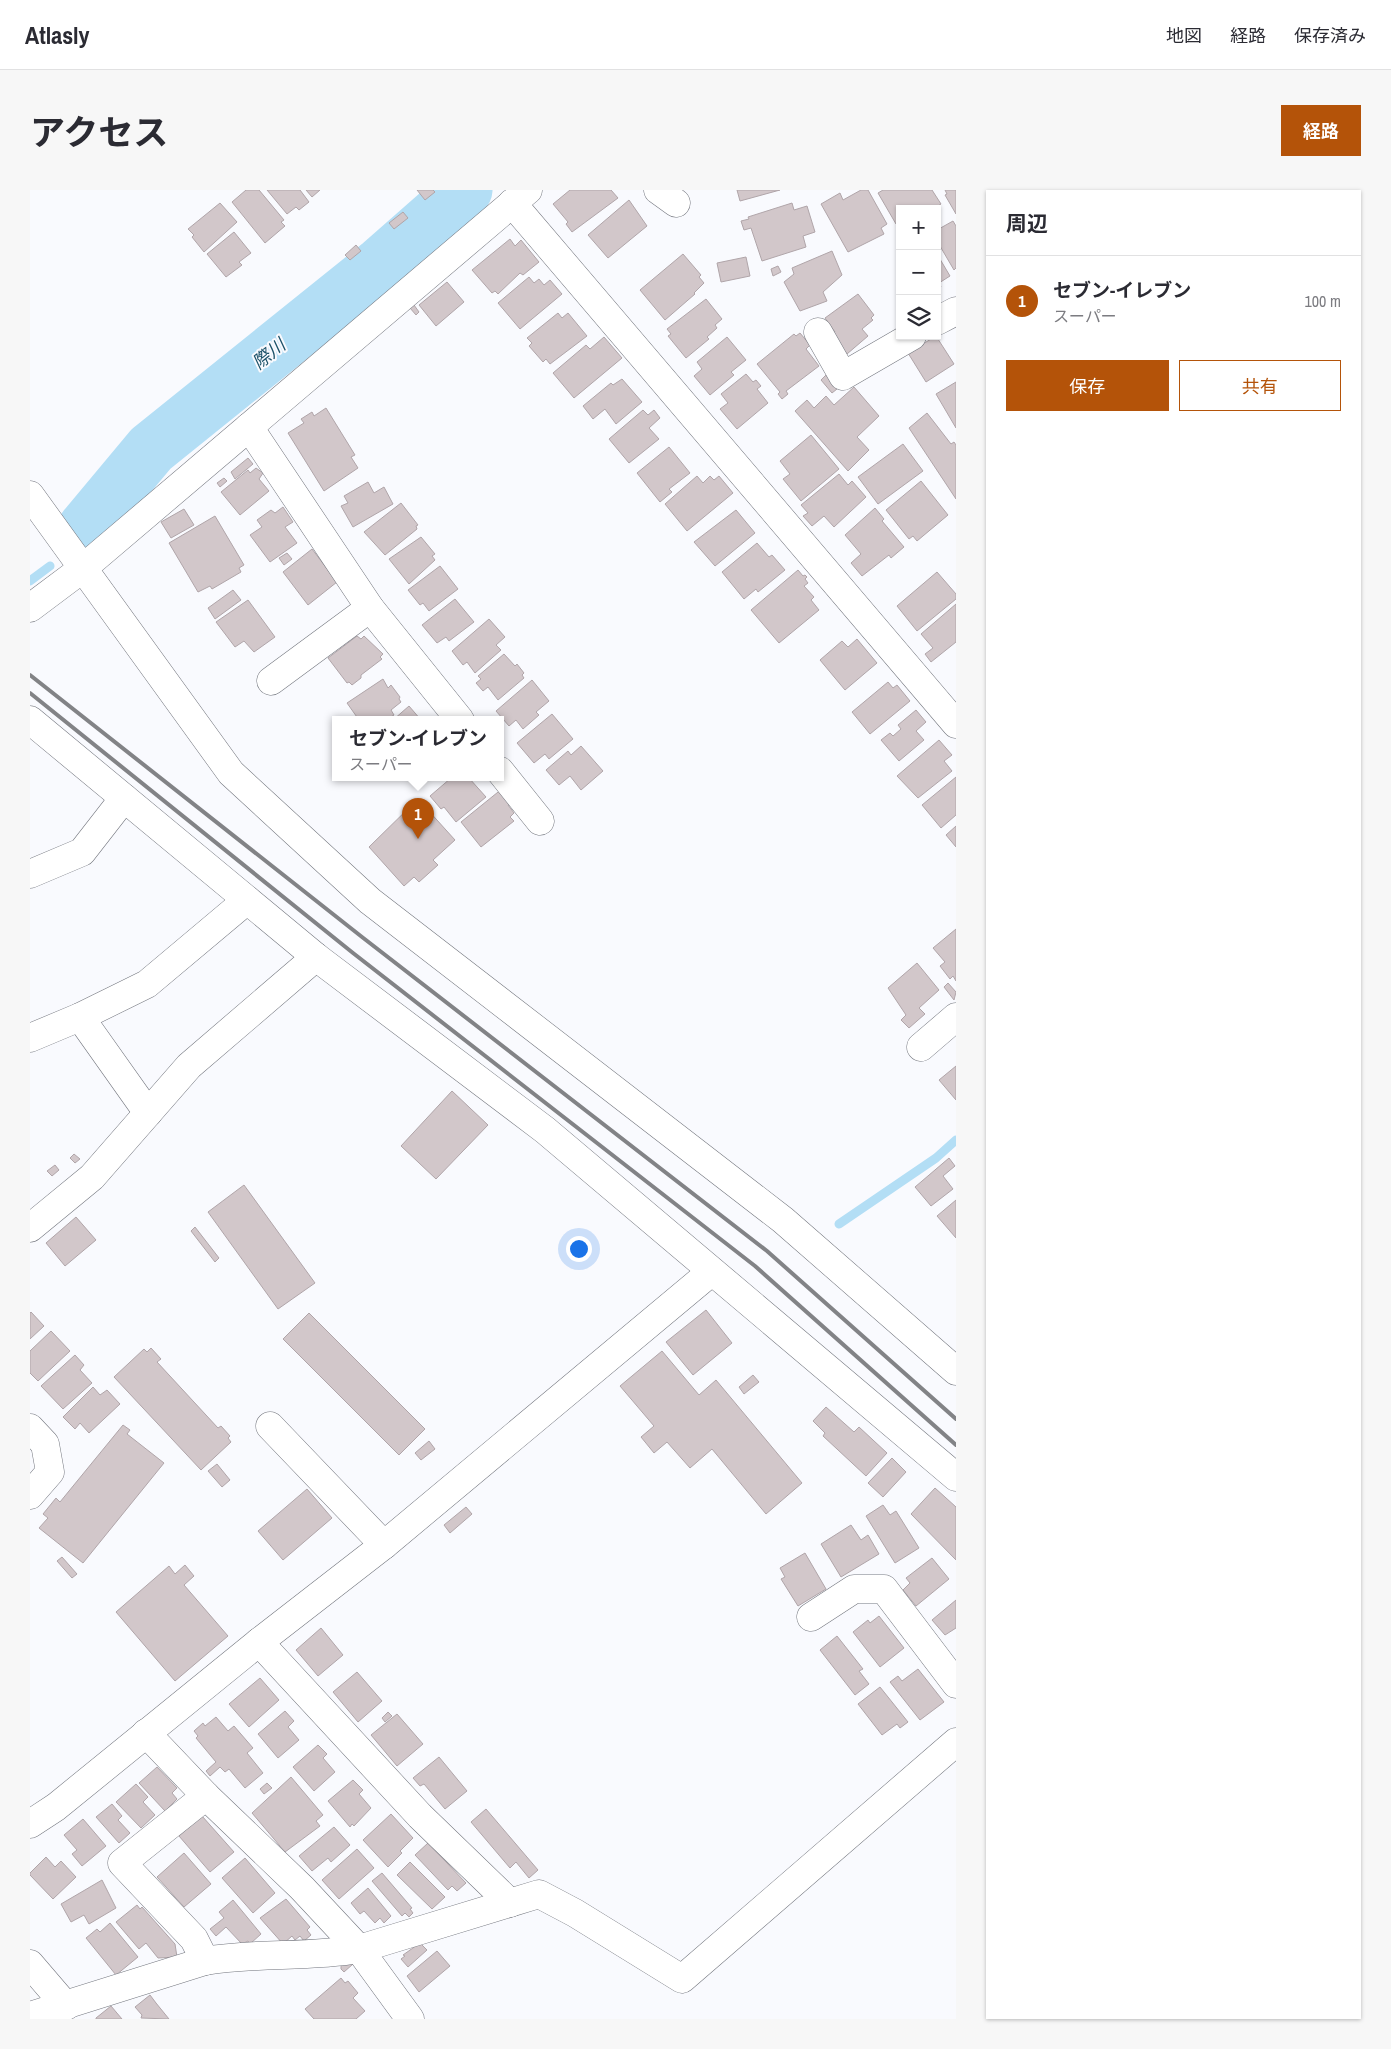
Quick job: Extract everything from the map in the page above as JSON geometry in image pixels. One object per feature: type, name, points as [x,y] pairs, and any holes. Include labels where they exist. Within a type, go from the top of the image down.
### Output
[{"type":"street","points":[[30,608],[82,569],[520,196],[956,724]]},
{"type":"street","points":[[941,319],[956,310]]},
{"type":"street","points":[[818,332],[843,376],[905,340]]},
{"type":"street","points":[[249,427],[370,608],[457,716]]},
{"type":"street","points":[[30,495],[231,773],[362,894],[783,1220],[956,1371]]},
{"type":"street","points":[[271,681],[370,608]]},
{"type":"street","points":[[30,720],[316,958],[545,1130],[956,1477]]},
{"type":"street","points":[[504,776],[540,821]]},
{"type":"street","points":[[30,874],[82,852],[124,798]]},
{"type":"street","points":[[30,1038],[80,1017],[147,984],[247,900]]},
{"type":"street","points":[[30,1228],[92,1177],[189,1066],[316,958]]},
{"type":"street","points":[[920,1047],[956,1016]]},
{"type":"street","points":[[80,1017],[148,1113]]},
{"type":"street","points":[[30,1824],[56,1807],[259,1642],[384,1545],[711,1272]]},
{"type":"street","points":[[270,1426],[384,1545]]},
{"type":"street","points":[[30,1428],[46,1444],[50,1472],[30,1495]]},
{"type":"street","points":[[811,1617],[854,1589],[884,1589],[956,1684]]},
{"type":"street","points":[[259,1642],[420,1816],[510,1903]]},
{"type":"street","points":[[146,1733],[206,1796],[302,1888],[359,1949],[410,2019]]},
{"type":"street","points":[[30,2016],[205,1961],[229,1957],[337,1953],[359,1949],[539,1894],[575,1913],[682,1979],[956,1742]]},
{"type":"street","points":[[205,1961],[194,1939],[122,1863],[206,1796]]},
{"type":"street","points":[[30,1964],[66,2006]]},
{"type":"building","points":[[246,190],[259,190],[284,220],[281,222],[285,226],[265,243],[232,202]]},
{"type":"building","points":[[267,190],[300,190],[309,202],[299,210],[296,207],[287,214]]},
{"type":"building","points":[[306,190],[320,190],[312,197]]},
{"type":"building","points":[[417,190],[433,190],[435,192],[425,200]]},
{"type":"building","points":[[570,190],[611,190],[618,198],[572,232],[566,224],[568,222],[553,204]]},
{"type":"building","points":[[737,190],[780,190],[740,201]]},
{"type":"building","points":[[861,190],[868,190],[887,224],[881,228],[884,234],[848,252],[821,204],[840,193],[843,200]]},
{"type":"building","points":[[883,190],[932,190],[941,204],[896,205],[896,224],[878,193]]},
{"type":"building","points":[[945,190],[956,190],[956,214],[945,195],[947,194]]},
{"type":"building","points":[[629,200],[647,226],[608,258],[588,235]]},
{"type":"building","points":[[220,203],[237,222],[204,252],[188,229]]},
{"type":"building","points":[[792,203],[794,210],[807,206],[815,232],[803,236],[806,247],[762,261],[751,228],[744,230],[741,221]]},
{"type":"building","points":[[403,212],[408,218],[394,229],[389,223]]},
{"type":"building","points":[[953,221],[956,226],[956,268],[954,270],[941,248],[941,228]]},
{"type":"building","points":[[234,232],[251,253],[239,262],[242,265],[226,277],[207,254]]},
{"type":"building","points":[[510,239],[515,246],[521,240],[539,262],[523,275],[520,273],[498,294],[495,291],[492,293],[472,270]]},
{"type":"building","points":[[356,245],[361,251],[350,260],[345,255]]},
{"type":"building","points":[[832,251],[842,275],[823,292],[827,301],[800,311],[784,282],[794,274],[792,268]]},
{"type":"building","points":[[683,254],[701,275],[699,277],[704,283],[695,294],[665,320],[640,290]]},
{"type":"building","points":[[746,257],[750,276],[721,282],[717,263]]},
{"type":"building","points":[[941,261],[950,276],[941,282]]},
{"type":"building","points":[[778,266],[781,272],[773,276],[771,269]]},
{"type":"building","points":[[529,277],[534,283],[539,279],[544,285],[550,280],[562,294],[520,329],[498,303]]},
{"type":"building","points":[[447,282],[464,302],[436,326],[419,305]]},
{"type":"building","points":[[858,294],[874,315],[871,318],[873,320],[862,329],[868,336],[847,354],[831,335],[835,332],[825,318]]},
{"type":"building","points":[[706,299],[722,319],[715,325],[717,328],[707,337],[709,339],[686,358],[668,336],[671,334],[667,329]]},
{"type":"building","points":[[414,305],[419,312],[416,315],[410,308]]},
{"type":"building","points":[[558,313],[562,318],[568,313],[587,336],[550,364],[546,359],[543,362],[529,346],[532,343],[527,338]]},
{"type":"building","points":[[800,333],[810,345],[806,349],[819,366],[786,391],[788,394],[782,399],[778,394],[780,392],[757,364],[794,334],[796,336]]},
{"type":"building","points":[[604,337],[622,358],[574,398],[553,373],[586,345],[590,349]]},
{"type":"building","points":[[727,337],[746,360],[731,372],[734,375],[710,395],[694,376],[702,369],[697,362]]},
{"type":"building","points":[[929,340],[939,340],[954,364],[926,382],[908,353]]},
{"type":"building","points":[[746,374],[753,382],[756,380],[761,386],[757,389],[768,403],[737,429],[720,409],[728,403],[721,394]]},
{"type":"building","points":[[826,375],[837,389],[832,393],[821,380]]},
{"type":"building","points":[[622,379],[642,402],[616,424],[605,409],[593,419],[583,406],[611,383],[613,385]]},
{"type":"building","points":[[956,382],[956,428],[936,394]]},
{"type":"building","points":[[854,387],[879,416],[857,437],[869,450],[848,471],[795,411],[807,400],[814,408],[826,396],[834,405]]},
{"type":"building","points":[[326,408],[355,455],[351,457],[358,468],[324,491],[288,433],[304,423],[301,419],[312,412],[314,416]]},
{"type":"building","points":[[643,410],[648,415],[654,410],[660,418],[649,428],[659,439],[629,463],[609,439]]},
{"type":"building","points":[[927,413],[951,444],[954,442],[956,445],[956,499],[909,428]]},
{"type":"building","points":[[811,435],[839,469],[801,501],[783,479],[790,474],[780,461]]},
{"type":"building","points":[[903,444],[923,471],[878,504],[858,477]]},
{"type":"building","points":[[669,447],[690,473],[669,489],[672,492],[660,502],[637,473]]},
{"type":"building","points":[[248,458],[253,464],[235,479],[231,472]]},
{"type":"building","points":[[256,468],[263,473],[259,479],[269,491],[240,515],[221,492],[248,470],[250,473]]},
{"type":"building","points":[[839,474],[848,485],[852,481],[866,497],[834,527],[824,516],[812,526],[803,516],[808,513],[801,505]]},
{"type":"building","points":[[697,476],[703,483],[710,476],[714,480],[719,476],[733,493],[687,531],[665,504]]},
{"type":"building","points":[[224,478],[227,481],[220,487],[217,483]]},
{"type":"building","points":[[921,481],[948,515],[917,541],[913,536],[909,539],[886,510]]},
{"type":"building","points":[[368,482],[374,493],[384,487],[393,504],[353,527],[341,506],[348,503],[344,496]]},
{"type":"building","points":[[401,503],[418,525],[416,526],[417,529],[385,555],[364,532]]},
{"type":"building","points":[[283,507],[293,522],[285,527],[297,543],[270,562],[250,535],[262,527],[257,520],[271,510],[275,513]]},
{"type":"building","points":[[875,508],[884,519],[882,521],[904,547],[891,558],[889,555],[862,576],[851,563],[861,554],[845,535]]},
{"type":"building","points":[[184,509],[194,525],[171,538],[161,522]]},
{"type":"building","points":[[736,510],[755,533],[715,566],[694,542]]},
{"type":"building","points":[[215,516],[244,565],[239,568],[241,572],[212,589],[210,586],[198,592],[169,543]]},
{"type":"building","points":[[421,537],[435,554],[432,556],[435,560],[409,584],[389,559]]},
{"type":"building","points":[[757,543],[769,557],[772,555],[785,570],[758,592],[756,589],[744,599],[722,572]]},
{"type":"building","points":[[312,549],[337,582],[308,605],[283,572]]},
{"type":"building","points":[[287,553],[292,559],[284,565],[279,558]]},
{"type":"building","points":[[440,566],[458,589],[429,611],[423,603],[420,605],[408,590]]},
{"type":"building","points":[[798,570],[803,576],[807,577],[805,579],[808,583],[804,586],[814,597],[811,600],[819,610],[779,643],[751,610]]},
{"type":"building","points":[[937,572],[956,594],[956,599],[917,631],[897,606]]},
{"type":"building","points":[[233,590],[241,600],[215,619],[208,608]]},
{"type":"building","points":[[455,599],[474,622],[449,641],[446,637],[437,643],[422,625]]},
{"type":"building","points":[[248,600],[275,637],[254,652],[244,641],[235,647],[216,622]]},
{"type":"building","points":[[956,604],[956,642],[931,662],[925,654],[933,648],[921,634]]},
{"type":"building","points":[[489,619],[505,637],[496,645],[501,650],[475,673],[467,662],[463,665],[452,651]]},
{"type":"building","points":[[357,636],[361,639],[364,636],[383,654],[380,657],[382,659],[361,675],[361,678],[352,685],[349,682],[347,683],[328,658]]},
{"type":"building","points":[[857,639],[877,663],[845,690],[820,660],[842,641],[848,647]]},
{"type":"building","points":[[504,654],[515,666],[517,664],[524,673],[522,675],[524,678],[498,700],[488,687],[483,691],[476,683],[481,679],[478,676]]},
{"type":"building","points":[[383,679],[388,688],[391,685],[400,697],[401,702],[391,710],[394,715],[392,716],[356,716],[347,703]]},
{"type":"building","points":[[532,680],[549,701],[536,712],[539,715],[523,729],[516,720],[509,726],[504,720],[504,716],[500,716],[496,711]]},
{"type":"building","points":[[888,682],[893,688],[897,685],[910,701],[870,734],[852,712]]},
{"type":"building","points":[[409,706],[418,716],[398,716]]},
{"type":"building","points":[[916,710],[926,722],[916,731],[924,740],[899,761],[881,740],[890,733],[893,736],[901,729],[898,725]]},
{"type":"building","points":[[552,714],[573,739],[549,759],[545,754],[534,763],[517,743]]},
{"type":"building","points":[[939,740],[952,755],[944,761],[952,771],[918,798],[897,776]]},
{"type":"building","points":[[581,746],[603,771],[581,790],[570,776],[559,785],[546,770],[568,751],[571,755]]},
{"type":"building","points":[[956,777],[956,815],[941,828],[922,805]]},
{"type":"building","points":[[416,781],[427,781],[421,786]]},
{"type":"building","points":[[448,781],[472,781],[486,797],[456,822],[444,807],[441,809],[430,796]]},
{"type":"building","points":[[503,788],[513,801],[508,805],[514,813],[510,817],[514,821],[481,847],[461,822]]},
{"type":"building","points":[[418,799],[455,840],[433,860],[438,865],[419,882],[414,877],[404,886],[369,847]]},
{"type":"building","points":[[956,826],[956,847],[946,835]]},
{"type":"building","points":[[956,929],[956,981],[953,976],[950,979],[940,966],[945,962],[933,948]]},
{"type":"building","points":[[917,963],[939,990],[919,1008],[925,1014],[909,1028],[901,1020],[906,1015],[888,988]]},
{"type":"building","points":[[948,983],[956,992],[954,1000],[944,987]]},
{"type":"building","points":[[956,1066],[956,1100],[939,1080]]},
{"type":"building","points":[[452,1091],[488,1125],[436,1179],[401,1146]]},
{"type":"building","points":[[74,1154],[80,1159],[75,1163],[70,1158]]},
{"type":"building","points":[[949,1158],[955,1166],[943,1176],[953,1189],[931,1206],[915,1187]]},
{"type":"building","points":[[55,1165],[59,1170],[52,1176],[47,1171]]},
{"type":"building","points":[[244,1185],[315,1283],[278,1309],[208,1212]]},
{"type":"building","points":[[956,1200],[956,1238],[937,1216]]},
{"type":"building","points":[[76,1217],[96,1240],[65,1266],[46,1243]]},
{"type":"building","points":[[195,1227],[219,1258],[215,1262],[191,1231]]},
{"type":"building","points":[[706,1310],[732,1343],[693,1375],[666,1342]]},
{"type":"building","points":[[30,1313],[44,1326],[30,1339]]},
{"type":"building","points":[[309,1313],[425,1429],[399,1455],[283,1339]]},
{"type":"building","points":[[51,1331],[70,1351],[38,1381],[30,1373],[30,1351]]},
{"type":"building","points":[[151,1348],[161,1359],[157,1362],[218,1428],[221,1426],[230,1436],[228,1438],[231,1442],[201,1470],[114,1377],[144,1349],[147,1352]]},
{"type":"building","points":[[662,1351],[699,1395],[716,1380],[802,1483],[766,1514],[712,1449],[690,1468],[667,1442],[654,1453],[641,1437],[654,1426],[620,1386]]},
{"type":"building","points":[[75,1355],[84,1365],[80,1370],[92,1383],[63,1409],[41,1386]]},
{"type":"building","points":[[753,1375],[759,1382],[744,1394],[739,1387]]},
{"type":"building","points":[[93,1387],[100,1395],[107,1390],[120,1404],[89,1433],[80,1423],[75,1429],[63,1417]]},
{"type":"building","points":[[826,1407],[854,1432],[859,1427],[887,1453],[866,1476],[823,1436],[825,1433],[813,1421]]},
{"type":"building","points":[[123,1425],[130,1430],[127,1434],[164,1463],[83,1563],[39,1528],[48,1518],[43,1514],[56,1498],[60,1502]]},
{"type":"building","points":[[429,1441],[435,1449],[421,1460],[415,1453]]},
{"type":"building","points":[[892,1458],[906,1472],[883,1497],[868,1483]]},
{"type":"building","points":[[217,1464],[230,1480],[222,1487],[208,1471]]},
{"type":"building","points":[[935,1488],[956,1507],[956,1560],[911,1514]]},
{"type":"building","points":[[307,1489],[332,1518],[283,1560],[258,1531]]},
{"type":"building","points":[[883,1505],[890,1515],[896,1511],[919,1548],[895,1563],[866,1516]]},
{"type":"building","points":[[466,1507],[472,1514],[450,1533],[444,1525]]},
{"type":"building","points":[[851,1525],[861,1540],[868,1535],[879,1554],[841,1577],[821,1544]]},
{"type":"building","points":[[805,1553],[826,1589],[798,1606],[781,1579],[785,1577],[780,1568]]},
{"type":"building","points":[[62,1557],[77,1574],[72,1578],[57,1561]]},
{"type":"building","points":[[932,1558],[949,1579],[916,1606],[903,1590],[910,1583],[906,1578]]},
{"type":"building","points":[[185,1565],[194,1576],[184,1585],[228,1636],[175,1681],[116,1612],[169,1566],[175,1574]]},
{"type":"building","points":[[956,1600],[956,1628],[945,1635],[932,1620]]},
{"type":"building","points":[[879,1616],[904,1648],[880,1667],[853,1632],[868,1620],[870,1623]]},
{"type":"building","points":[[321,1628],[343,1655],[318,1676],[296,1650]]},
{"type":"building","points":[[837,1636],[863,1669],[859,1671],[869,1684],[855,1695],[820,1650]]},
{"type":"building","points":[[918,1669],[944,1702],[920,1720],[890,1682],[898,1676],[902,1681]]},
{"type":"building","points":[[357,1672],[382,1701],[358,1722],[333,1692]]},
{"type":"building","points":[[260,1678],[279,1700],[249,1727],[229,1704]]},
{"type":"building","points":[[880,1687],[908,1722],[900,1728],[897,1724],[882,1735],[858,1704]]},
{"type":"building","points":[[285,1711],[294,1721],[288,1727],[299,1740],[278,1758],[258,1734]]},
{"type":"building","points":[[388,1712],[392,1716],[385,1722],[382,1718]]},
{"type":"building","points":[[397,1714],[423,1744],[397,1766],[371,1735]]},
{"type":"building","points":[[216,1717],[228,1731],[234,1726],[253,1748],[247,1753],[263,1773],[245,1788],[229,1769],[225,1772],[220,1767],[210,1776],[206,1771],[216,1762],[196,1738],[198,1736],[194,1731],[203,1723],[205,1726]]},
{"type":"building","points":[[318,1745],[327,1754],[323,1758],[335,1772],[314,1791],[293,1767]]},
{"type":"building","points":[[439,1757],[467,1791],[445,1809],[424,1784],[420,1786],[413,1778]]},
{"type":"building","points":[[157,1767],[177,1788],[172,1793],[177,1799],[165,1811],[139,1783]]},
{"type":"building","points":[[291,1777],[323,1815],[316,1821],[320,1826],[285,1852],[252,1813]]},
{"type":"building","points":[[353,1780],[363,1790],[359,1794],[371,1808],[354,1826],[352,1824],[350,1827],[328,1801]]},
{"type":"building","points":[[267,1783],[272,1788],[264,1794],[260,1789]]},
{"type":"building","points":[[136,1784],[148,1797],[143,1802],[155,1815],[141,1828],[116,1802]]},
{"type":"building","points":[[112,1804],[122,1816],[118,1820],[130,1833],[119,1843],[96,1817]]},
{"type":"building","points":[[486,1809],[538,1870],[529,1878],[516,1862],[510,1868],[471,1822]]},
{"type":"building","points":[[391,1814],[413,1838],[388,1867],[363,1840]]},
{"type":"building","points":[[202,1816],[234,1852],[210,1872],[179,1836]]},
{"type":"building","points":[[83,1819],[106,1846],[82,1866],[72,1854],[77,1850],[64,1835]]},
{"type":"building","points":[[334,1827],[350,1845],[331,1862],[328,1858],[312,1871],[299,1856]]},
{"type":"building","points":[[428,1843],[466,1883],[457,1891],[452,1886],[448,1890],[415,1855]]},
{"type":"building","points":[[357,1849],[374,1868],[339,1899],[322,1880]]},
{"type":"building","points":[[184,1853],[211,1884],[184,1907],[157,1877]]},
{"type":"building","points":[[46,1857],[55,1867],[61,1861],[76,1877],[53,1899],[30,1875]]},
{"type":"building","points":[[245,1858],[275,1893],[253,1913],[222,1878]]},
{"type":"building","points":[[410,1862],[445,1897],[432,1909],[397,1875]]},
{"type":"building","points":[[382,1873],[412,1908],[410,1909],[413,1913],[409,1917],[405,1913],[402,1916],[372,1881]]},
{"type":"building","points":[[102,1880],[116,1908],[89,1924],[84,1915],[71,1922],[61,1904]]},
{"type":"building","points":[[368,1888],[391,1916],[384,1923],[380,1918],[375,1923],[364,1911],[360,1914],[351,1903]]},
{"type":"building","points":[[286,1899],[310,1927],[307,1930],[311,1935],[304,1941],[300,1936],[295,1940],[292,1936],[283,1944],[260,1918]]},
{"type":"building","points":[[233,1900],[261,1934],[250,1944],[248,1941],[242,1944],[226,1927],[216,1936],[210,1929],[224,1918],[219,1912]]},
{"type":"building","points":[[137,1905],[140,1909],[142,1907],[175,1944],[177,1957],[158,1958],[146,1943],[139,1949],[116,1922]]},
{"type":"building","points":[[110,1923],[138,1957],[116,1975],[86,1938],[97,1929],[100,1932]]},
{"type":"building","points":[[420,1943],[427,1950],[408,1967],[401,1959],[405,1956],[403,1955]]},
{"type":"building","points":[[437,1951],[450,1966],[419,1992],[407,1976]]},
{"type":"building","points":[[350,1961],[353,1964],[344,1972],[341,1969],[341,1962]]},
{"type":"building","points":[[341,1978],[345,1983],[348,1981],[358,1993],[353,1998],[365,2011],[356,2019],[314,2019],[305,2009]]},
{"type":"building","points":[[150,1995],[169,2019],[141,2018],[142,2015],[135,2007]]},
{"type":"building","points":[[111,2006],[122,2019],[96,2019],[96,2018]]},
{"type":"waterway","name":"際川","points":[[85,528],[151,449],[381,264],[465,190]]},
{"type":"waterway","name":"際川","points":[[30,581],[50,566]]},
{"type":"waterway","points":[[839,1224],[936,1158],[956,1140]]},
{"type":"railway","points":[[30,675],[362,937],[767,1251],[956,1419]]},
{"type":"railway","points":[[30,693],[353,953],[755,1266],[956,1445]]},
{"type":"place","name":"セブン-イレブン","points":[[418,839]]}]
